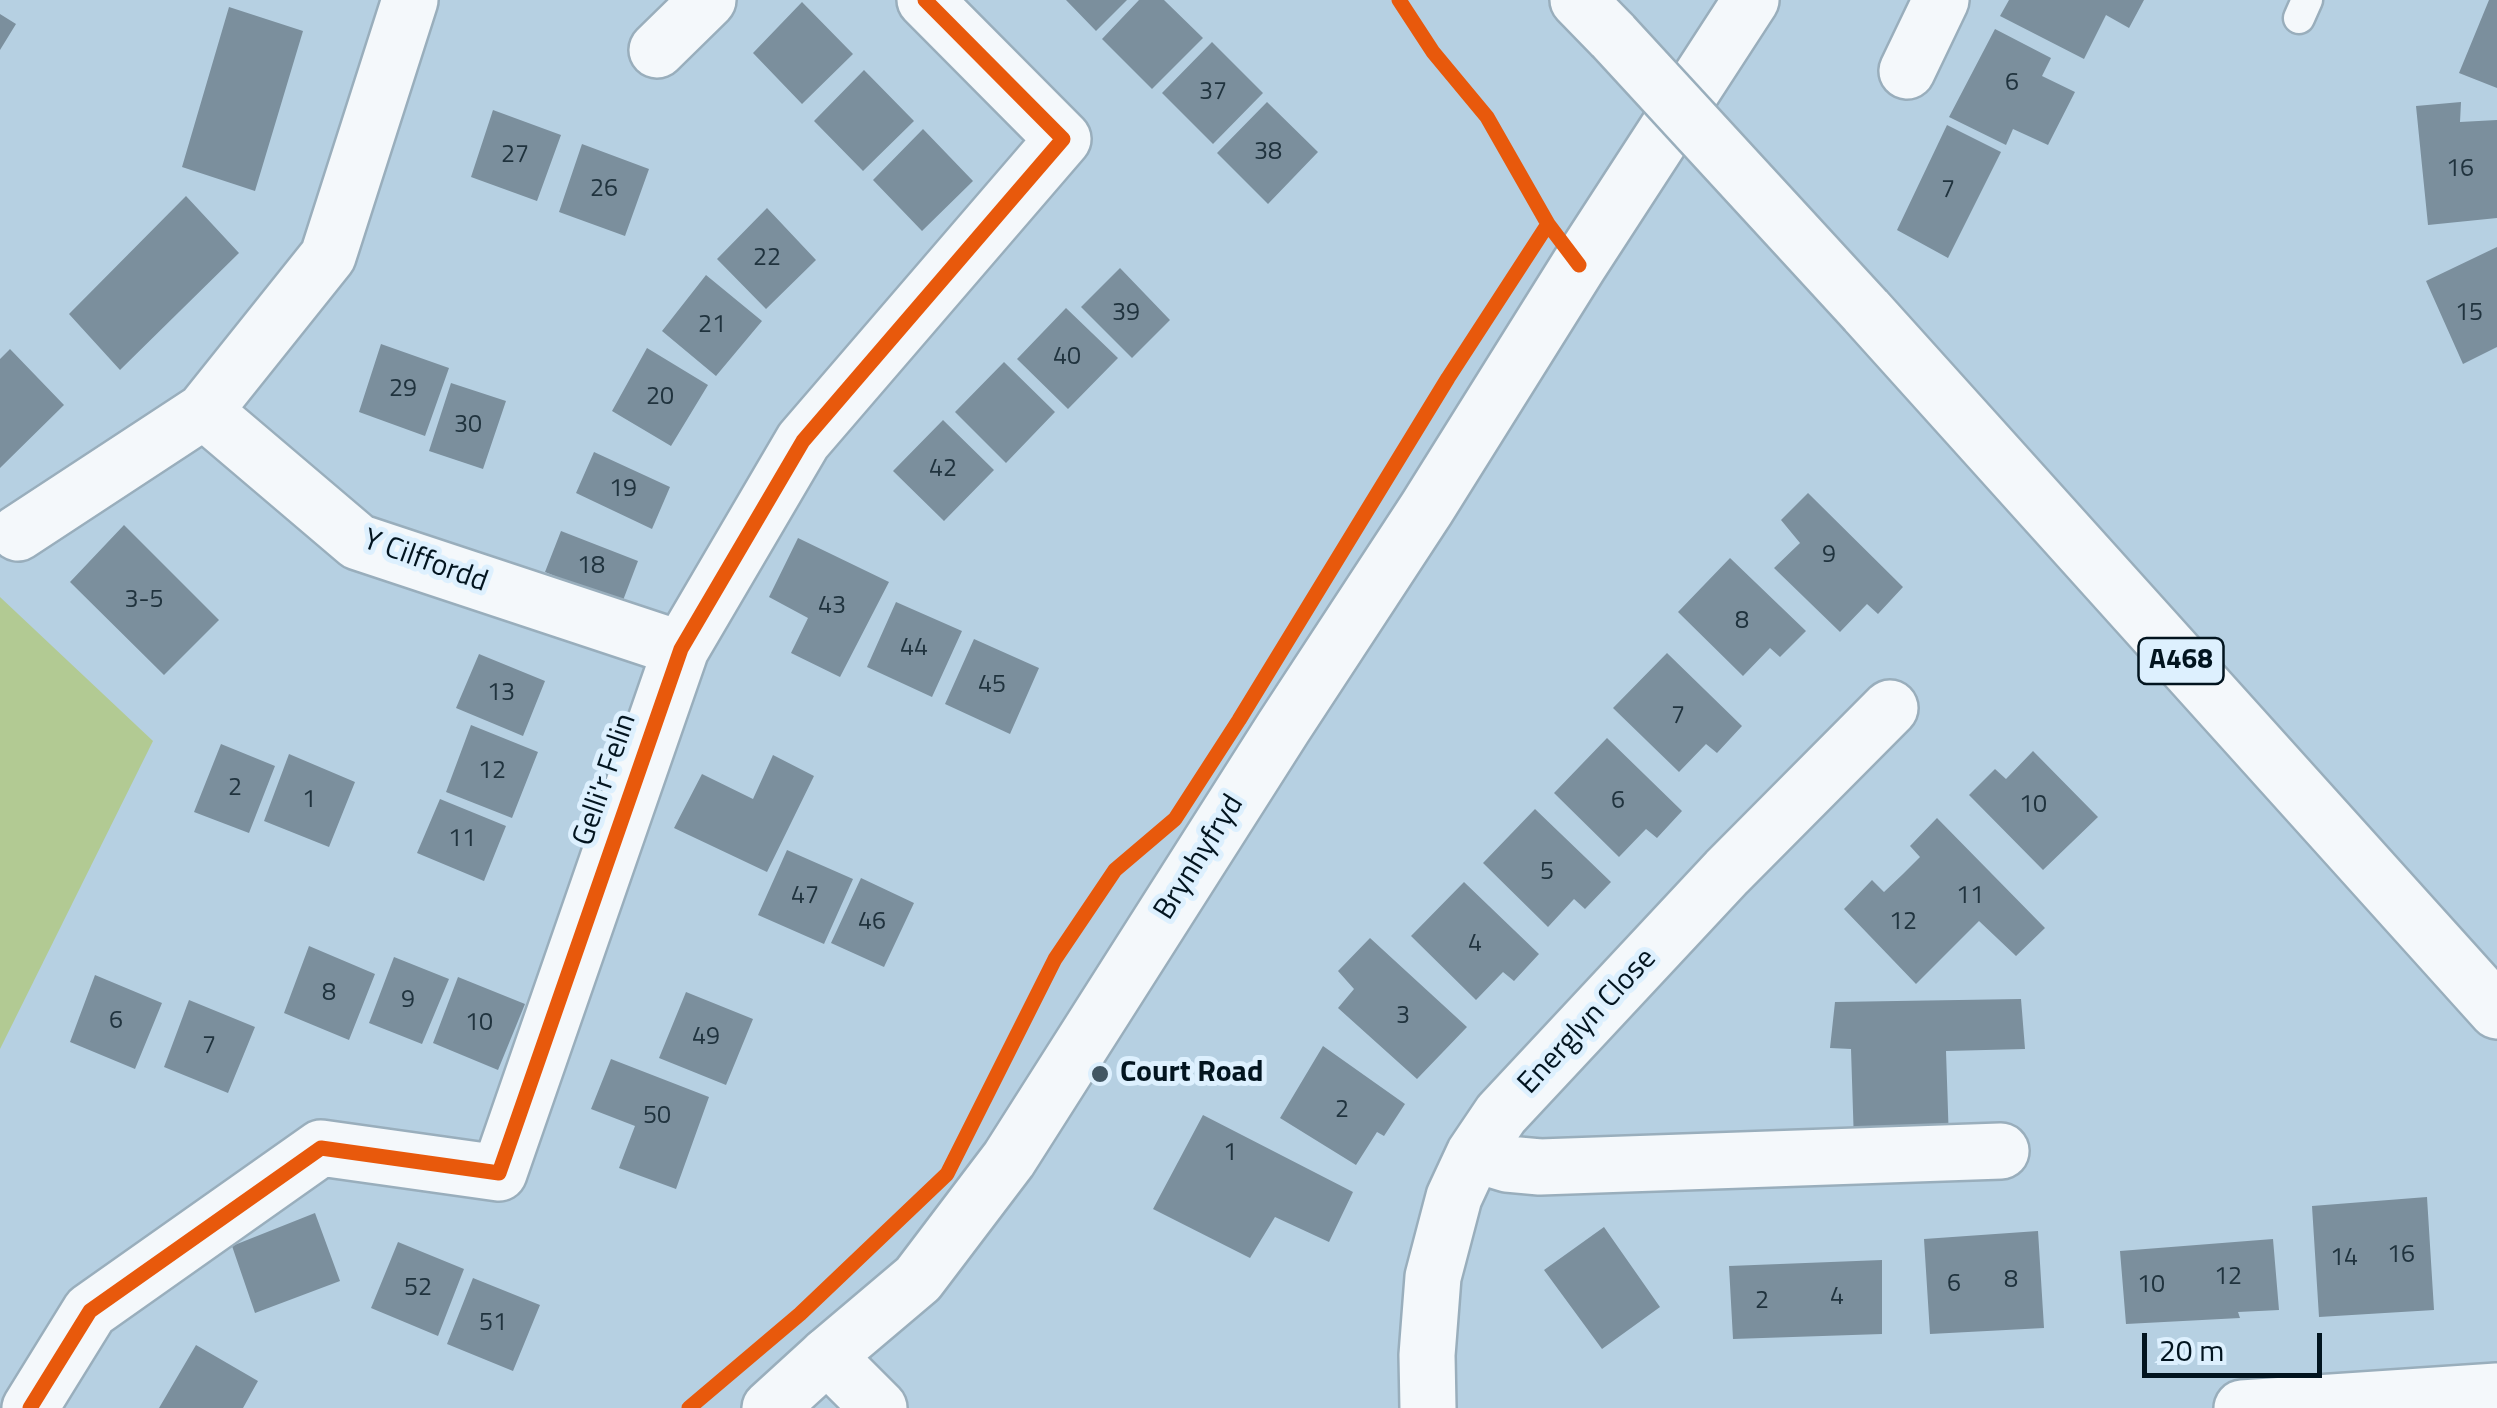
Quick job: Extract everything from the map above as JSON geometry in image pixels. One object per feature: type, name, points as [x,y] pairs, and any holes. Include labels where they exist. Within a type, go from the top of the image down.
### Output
[{"type":"street","points":[[18,533],[204,411],[328,256],[410,0]]},
{"type":"street","points":[[657,50],[708,0]]},
{"type":"street","name":"Gelli'r Felin","points":[[30,1408],[90,1311],[321,1148],[498,1173],[681,649],[804,441],[1063,139],[926,0]]},
{"type":"street","name":"Brynhyfryd","points":[[770,1408],[918,1279],[1009,1159],[1751,0]]},
{"type":"street","points":[[1907,71],[1942,0]]},
{"type":"street","name":"A468","points":[[1595,18],[1866,311],[2497,1011]]},
{"type":"street","name":"Y Cilffordd","points":[[204,411],[358,542],[681,649]]},
{"type":"street","name":"Energlyn Close","points":[[1428,1408],[1427,1355],[1433,1277],[1454,1197],[1474,1154],[1501,1114],[1728,872],[1890,708]]},
{"type":"street","points":[[1474,1154],[1507,1164],[1540,1167],[2001,1150]]},
{"type":"street","points":[[826,1356],[879,1408]]},
{"type":"street","points":[[2242,1408],[2497,1391]]},
{"type":"green space","points":[[0,597],[153,741],[0,1049]]},
{"type":"building","points":[[1066,0],[1127,0],[1096,31]]},
{"type":"building","points":[[1139,0],[1164,0],[1203,38],[1152,89],[1102,39]]},
{"type":"building","points":[[2009,0],[2144,0],[2129,28],[2106,15],[2084,59],[2000,16]]},
{"type":"building","points":[[2489,0],[2497,0],[2497,88],[2459,73]]},
{"type":"building","points":[[802,2],[853,54],[802,104],[753,53]]},
{"type":"building","points":[[229,7],[303,31],[255,191],[182,167]]},
{"type":"building","points":[[0,14],[16,24],[0,50]]},
{"type":"building","points":[[1995,29],[2051,58],[2042,76],[2075,92],[2048,145],[2013,129],[2006,145],[1949,117]]},
{"type":"building","points":[[1212,42],[1263,93],[1213,144],[1162,93]]},
{"type":"building","points":[[864,70],[914,121],[863,171],[814,121]]},
{"type":"building","points":[[1267,102],[1318,152],[1268,204],[1217,153]]},
{"type":"building","points":[[2461,102],[2460,122],[2497,120],[2497,218],[2428,225],[2416,106]]},
{"type":"building","points":[[493,110],[561,135],[537,201],[471,177]]},
{"type":"building","points":[[1947,125],[2001,152],[1948,258],[1897,230]]},
{"type":"building","points":[[923,129],[973,181],[922,231],[873,180]]},
{"type":"building","points":[[582,144],[649,169],[625,236],[559,212]]},
{"type":"building","points":[[186,196],[239,253],[120,370],[69,314]]},
{"type":"building","points":[[767,208],[816,260],[766,309],[717,259]]},
{"type":"building","points":[[2497,247],[2497,347],[2463,364],[2426,281]]},
{"type":"building","points":[[1120,268],[1170,320],[1132,358],[1081,307]]},
{"type":"building","points":[[706,275],[762,321],[716,376],[662,331]]},
{"type":"building","points":[[1066,308],[1118,358],[1068,409],[1017,359]]},
{"type":"building","points":[[381,344],[449,368],[425,436],[359,412]]},
{"type":"building","points":[[647,348],[708,385],[671,446],[612,411]]},
{"type":"building","points":[[10,349],[64,405],[0,468],[0,359]]},
{"type":"building","points":[[1004,362],[1055,412],[1006,463],[955,412]]},
{"type":"building","points":[[451,383],[506,401],[483,469],[429,451]]},
{"type":"building","points":[[943,420],[994,470],[944,521],[893,471]]},
{"type":"building","points":[[594,452],[670,487],[652,529],[576,493]]},
{"type":"building","points":[[1808,493],[1903,587],[1878,614],[1867,604],[1840,632],[1774,568],[1800,543],[1781,520]]},
{"type":"building","points":[[124,525],[219,620],[164,675],[70,582]]},
{"type":"building","points":[[561,531],[638,561],[622,603],[545,572]]},
{"type":"building","points":[[798,538],[889,582],[840,677],[791,653],[808,618],[769,597]]},
{"type":"building","points":[[1730,558],[1806,631],[1780,657],[1770,648],[1743,676],[1678,612]]},
{"type":"building","points":[[896,602],[962,631],[932,697],[867,667]]},
{"type":"building","points":[[974,639],[1039,668],[1010,734],[945,704]]},
{"type":"building","points":[[1667,653],[1742,726],[1717,753],[1706,744],[1679,772],[1613,708]]},
{"type":"building","points":[[479,654],[545,681],[523,736],[456,708]]},
{"type":"building","points":[[471,725],[538,752],[512,818],[446,792]]},
{"type":"building","points":[[1607,738],[1682,811],[1657,838],[1646,829],[1619,857],[1554,793]]},
{"type":"building","points":[[221,744],[275,766],[249,833],[194,812]]},
{"type":"building","points":[[2033,751],[2098,817],[2043,870],[1969,795],[1995,769],[2006,779]]},
{"type":"building","points":[[289,754],[355,782],[329,847],[264,821]]},
{"type":"building","points":[[773,755],[814,776],[767,872],[674,828],[702,774],[753,799]]},
{"type":"building","points":[[440,799],[506,826],[484,881],[417,853]]},
{"type":"building","points":[[1535,809],[1611,882],[1585,909],[1574,899],[1548,927],[1483,863]]},
{"type":"building","points":[[1937,818],[2045,928],[2016,956],[1979,921],[1916,984],[1844,909],[1872,880],[1884,892],[1903,874],[1920,857],[1910,846]]},
{"type":"building","points":[[787,850],[853,879],[824,944],[758,915]]},
{"type":"building","points":[[861,878],[914,903],[884,967],[831,943]]},
{"type":"building","points":[[1464,882],[1539,954],[1514,981],[1503,972],[1476,1000],[1411,936]]},
{"type":"building","points":[[1370,938],[1467,1027],[1417,1079],[1338,1008],[1354,989],[1338,971]]},
{"type":"building","points":[[309,946],[375,974],[349,1040],[284,1013]]},
{"type":"building","points":[[394,957],[449,979],[422,1044],[369,1023]]},
{"type":"building","points":[[95,975],[162,1003],[135,1069],[70,1042]]},
{"type":"building","points":[[458,977],[525,1004],[498,1070],[433,1043]]},
{"type":"building","points":[[686,992],[753,1019],[726,1085],[659,1058]]},
{"type":"building","points":[[2021,999],[2025,1049],[1946,1051],[1949,1142],[1854,1143],[1851,1049],[1830,1048],[1835,1002]]},
{"type":"building","points":[[189,1000],[255,1027],[228,1093],[164,1067]]},
{"type":"building","points":[[1323,1046],[1405,1104],[1384,1136],[1377,1132],[1356,1165],[1280,1118]]},
{"type":"building","points":[[611,1059],[709,1097],[676,1189],[619,1168],[635,1126],[591,1109]]},
{"type":"building","points":[[1203,1115],[1353,1192],[1329,1242],[1275,1217],[1250,1258],[1153,1209]]},
{"type":"building","points":[[2427,1197],[2434,1310],[2319,1317],[2312,1206]]},
{"type":"building","points":[[315,1213],[340,1281],[255,1313],[232,1246]]},
{"type":"building","points":[[1604,1227],[1660,1307],[1602,1349],[1544,1270]]},
{"type":"building","points":[[2038,1231],[2044,1328],[1930,1334],[1924,1239]]},
{"type":"building","points":[[2273,1239],[2279,1310],[2238,1312],[2240,1318],[2126,1324],[2120,1251]]},
{"type":"building","points":[[398,1242],[464,1269],[438,1336],[371,1308]]},
{"type":"building","points":[[1882,1260],[1882,1334],[1733,1339],[1729,1266]]},
{"type":"building","points":[[473,1278],[540,1305],[513,1371],[447,1344]]},
{"type":"building","points":[[196,1345],[258,1381],[243,1408],[159,1408]]},
{"type":"cycle path","points":[[30,1408],[90,1311],[321,1148],[499,1173],[681,649],[803,441],[1063,139],[925,0]]},
{"type":"cycle path","points":[[1399,0],[1433,52],[1487,117],[1548,224],[1579,265]]},
{"type":"cycle path","points":[[689,1408],[800,1314],[947,1174],[1055,959],[1115,870],[1175,819],[1548,224]]},
{"type":"place","name":"Court Road","points":[[1100,1074]]}]
